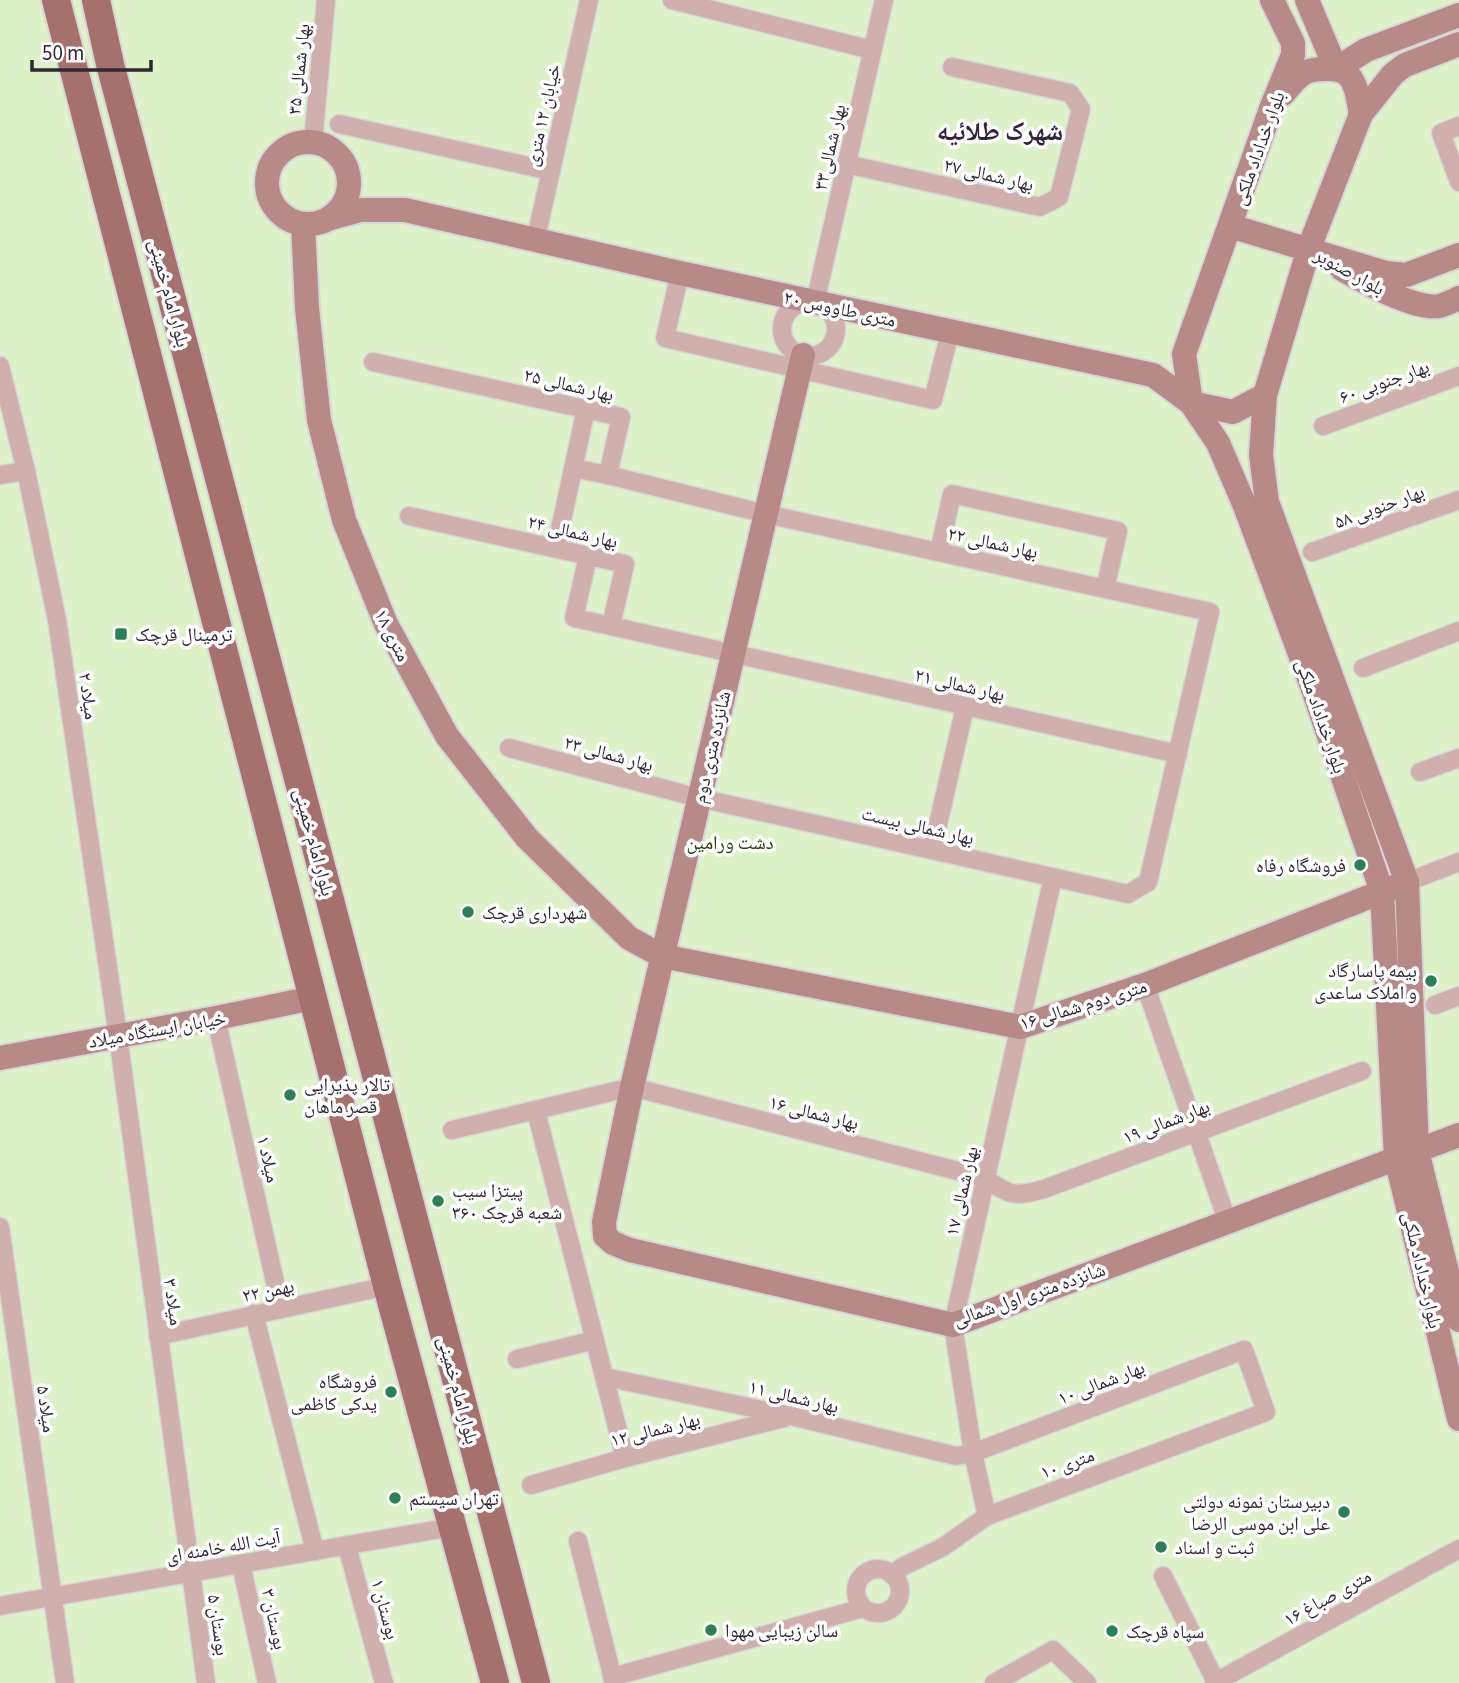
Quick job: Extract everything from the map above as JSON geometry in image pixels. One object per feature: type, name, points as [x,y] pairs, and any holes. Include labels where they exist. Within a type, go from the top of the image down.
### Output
[{"type":"main road","name":"بلوار امام خمینی","points":[[97,2],[110,64],[536,1683]]},
{"type":"main road","name":"بلوار امام خمینی","points":[[54,7],[387,1286],[495,1683]]},
{"type":"street","name":"بهار شمالی ۳۵","points":[[313,142],[326,0]]},
{"type":"street","name":"خیابان ۱۲ متری","points":[[536,239],[589,0]]},
{"type":"street","points":[[672,0],[872,50]]},
{"type":"street","name":"بهار شمالی۳۳","points":[[815,303],[884,0]]},
{"type":"street","name":"بلوار خداداد ملکی","points":[[1272,0],[1293,43],[1289,68],[1272,106],[1184,354],[1191,402],[1218,443],[1245,506],[1313,689],[1382,892],[1406,1154],[1459,1419]]},
{"type":"street","points":[[1307,0],[1336,69]]},
{"type":"street","points":[[1336,69],[1366,50],[1459,15]]},
{"type":"street","name":"بلوار خداداد ملکی","points":[[1459,44],[1405,65],[1393,74],[1361,114],[1309,248],[1265,395],[1261,455],[1267,502],[1408,882],[1406,1154],[1459,1320]]},
{"type":"street","name":"بهار شمالی ۲۷","points":[[846,164],[1040,207],[1059,197],[1081,109],[1070,93],[951,67]]},
{"type":"street","points":[[1272,106],[1305,72],[1312,69],[1336,69],[1348,75],[1354,85],[1361,114]]},
{"type":"street","points":[[339,124],[551,171]]},
{"type":"street","points":[[1459,126],[1441,133],[1459,183]]},
{"type":"street","points":[[313,142],[327,146],[338,155],[346,167],[350,181],[348,195],[331,218],[317,224],[290,221],[280,214],[267,191],[270,166],[277,155],[300,143],[313,142]]},
{"type":"street","name":"۲۰ متری طاووس","points":[[346,167],[357,181],[370,191],[405,210]]},
{"type":"street","name":"۲۰ متری طاووس","points":[[331,218],[361,210],[405,210],[815,303],[1153,375],[1191,402],[1233,412],[1265,395]]},
{"type":"street","name":"۱۸ متری","points":[[303,224],[307,308],[319,419],[344,520],[386,624],[447,736],[527,838],[629,938],[662,956]]},
{"type":"street","points":[[1230,226],[1309,248]]},
{"type":"street","name":"بلوار صنوبر","points":[[1309,248],[1386,273],[1406,275],[1459,255]]},
{"type":"street","name":"بلوار صنوبر","points":[[1309,248],[1373,288],[1425,305],[1439,306],[1459,298]]},
{"type":"street","points":[[680,273],[665,338],[802,362],[933,400],[950,332]]},
{"type":"street","points":[[805,302],[815,303],[832,314],[836,324],[835,335],[824,352],[802,362],[787,343],[783,323],[787,313],[795,306],[805,302]]},
{"type":"street","points":[[1128,369],[1184,354]]},
{"type":"street","name":"بهار شمالی ۲۵","points":[[373,362],[621,417],[608,475]]},
{"type":"street","name":"شانزده متری دوم","points":[[604,1222],[662,956],[802,362]]},
{"type":"street","name":"میلاد ۲","points":[[0,366],[26,471],[57,620],[118,1036]]},
{"type":"street","name":"بهار جنوبی ۶۰","points":[[1324,426],[1459,376]]},
{"type":"street","points":[[555,548],[586,409]]},
{"type":"street","points":[[573,468],[766,514]]},
{"type":"street","points":[[0,475],[26,471]]},
{"type":"street","points":[[939,552],[952,494],[1118,531],[1105,589]]},
{"type":"street","name":"بهار حنوبی ۵۸","points":[[1312,552],[1459,500]]},
{"type":"street","name":"بهار شمالی ۲۲","points":[[766,514],[1210,612],[1178,754]]},
{"type":"street","name":"بهار شمالی ۲۴","points":[[410,516],[625,564],[611,626]]},
{"type":"street","points":[[589,556],[574,618],[733,655]]},
{"type":"street","points":[[1363,668],[1459,631]]},
{"type":"street","name":"بهار شمالی ۲۱","points":[[733,655],[1178,754]]},
{"type":"street","points":[[932,850],[965,707]]},
{"type":"street","name":"بهار شمالی ۲۳","points":[[509,748],[699,798]]},
{"type":"street","name":"بهار شمالی بیست","points":[[699,798],[1128,894],[1148,883],[1178,754]]},
{"type":"street","points":[[1420,772],[1459,758]]},
{"type":"street","points":[[1408,882],[1459,862]]},
{"type":"street","name":"بهار شمالی ۱۷","points":[[987,1516],[973,1453],[953,1325],[1054,877]]},
{"type":"street","name":"۱۶ متری دوم شمالی","points":[[662,956],[1020,1027],[1145,985],[1408,882]]},
{"type":"street","points":[[1145,985],[1227,1220]]},
{"type":"street","points":[[1435,1005],[1459,996]]},
{"type":"street","name":"خیابان ایستگاه میلاد","points":[[0,1058],[313,998]]},
{"type":"street","name":"میلاد ۱","points":[[216,1018],[281,1308]]},
{"type":"street","name":"میلاد ۳","points":[[118,1036],[190,1573]]},
{"type":"street","name":"بهار شمالی ۱۹","points":[[985,1178],[1004,1192],[1021,1195],[1044,1189],[1362,1071]]},
{"type":"street","points":[[452,1130],[632,1087]]},
{"type":"street","name":"بهار شمالی ۱۶","points":[[632,1087],[985,1178]]},
{"type":"street","points":[[536,1111],[625,1458]]},
{"type":"street","name":"شانزده متری اول شمالی","points":[[604,1222],[606,1236],[613,1244],[630,1250],[953,1325],[1459,1135]]},
{"type":"street","name":"میلاد ۵","points":[[0,1227],[65,1683]]},
{"type":"street","name":"۲۲ بهمن","points":[[158,1336],[387,1286]]},
{"type":"street","points":[[254,1314],[315,1551]]},
{"type":"street","points":[[517,1359],[595,1340]]},
{"type":"street","name":"بهار شمالی ۱۰","points":[[973,1453],[1244,1350]]},
{"type":"street","name":"۱۰ متری","points":[[892,1575],[902,1567],[943,1547],[987,1516],[1266,1412],[1244,1350]]},
{"type":"street","name":"بهار شمالی ۱۱","points":[[604,1377],[791,1416],[956,1456],[973,1453]]},
{"type":"street","name":"بهار شمالی ۱۲","points":[[530,1485],[791,1416]]},
{"type":"street","name":"آیت الله خامنه ای","points":[[0,1606],[452,1527]]},
{"type":"street","points":[[578,1541],[613,1680],[863,1608],[878,1613],[892,1608],[897,1603],[900,1588],[892,1575],[880,1569],[861,1576],[856,1595],[863,1608]]},
{"type":"street","name":"بوستان ۱","points":[[347,1546],[384,1683]]},
{"type":"street","name":"۱۶ متری صباغ","points":[[1215,1683],[1459,1549]]},
{"type":"street","name":"بوستان ۳","points":[[241,1564],[267,1683]]},
{"type":"street","name":"بوستان ۵","points":[[190,1573],[206,1683]]},
{"type":"street","points":[[1163,1576],[1215,1683]]},
{"type":"street","points":[[994,1683],[1053,1650],[1087,1683]]},
{"type":"green space","name":"دشت ورامین","points":[[0,0],[1459,0],[1459,1683],[0,1683]]},
{"type":"place","name":"ترمینال قرچک","points":[[121,634]]},
{"type":"place","name":"فروشگاه رفاه","points":[[1360,865]]},
{"type":"place","name":"شهرداری قرچک","points":[[468,912]]},
{"type":"place","name":"بیمه پاسارگاد و املاک ساعدی","points":[[1431,981]]},
{"type":"place","name":"تالار پذیرایی قصر ماهان","points":[[290,1095]]},
{"type":"place","name":"پیتزا سیب ۳۶۰ شعبه قرچک","points":[[438,1201]]},
{"type":"place","name":"فروشگاه یدکی کاظمی","points":[[391,1392]]},
{"type":"place","name":"تهران سیستم","points":[[395,1498]]},
{"type":"place","name":"دبیرستان نمونه دولتی علی ابن موسی الرضا","points":[[1344,1512]]},
{"type":"place","name":"ثبت و اسناد","points":[[1161,1547]]},
{"type":"place","name":"سالن زیبایی مهوا","points":[[711,1630]]},
{"type":"place","name":"سپاه قرچک","points":[[1112,1631]]},
{"type":"district","name":"شهرک طلائیه","points":[[1000,131]]}]
